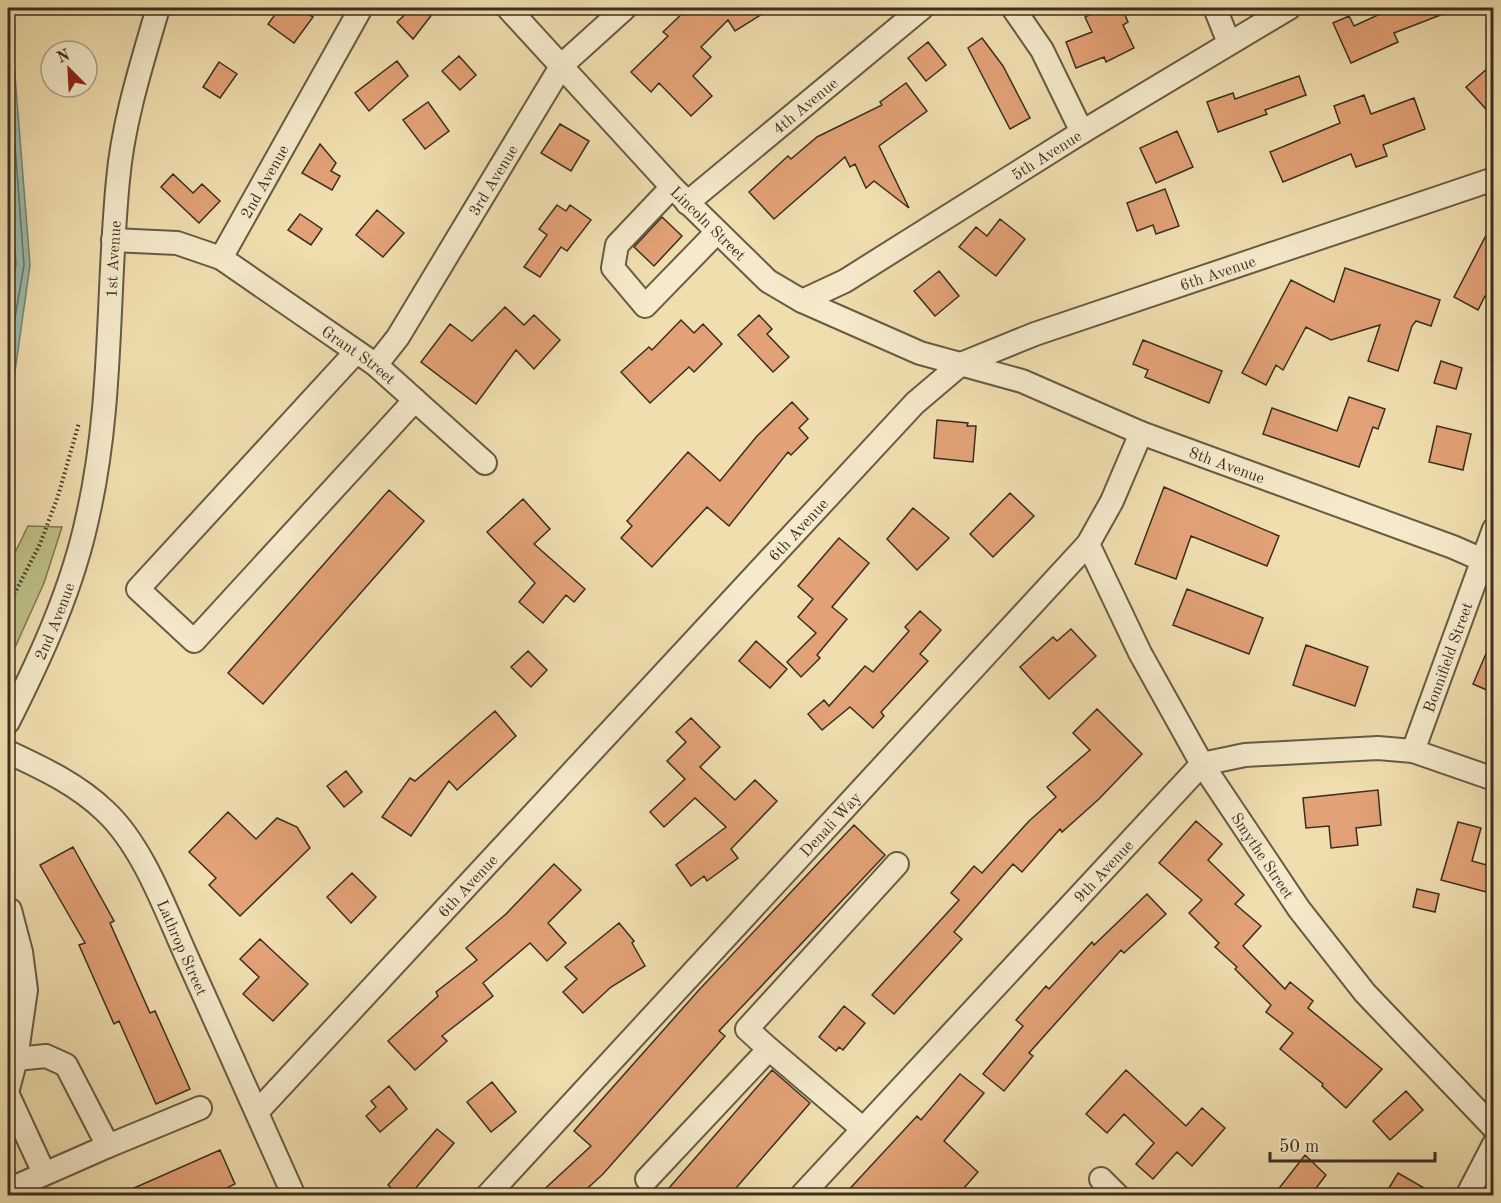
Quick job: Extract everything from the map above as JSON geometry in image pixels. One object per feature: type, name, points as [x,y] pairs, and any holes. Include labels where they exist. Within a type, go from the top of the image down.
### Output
[{"type":"street","name":"1st Avenue","points":[[88,515],[106,383],[118,177],[123,148],[158,8]]},
{"type":"street","name":"2nd Avenue","points":[[221,258],[361,8]]},
{"type":"street","name":"Lincoln Street","points":[[508,8],[679,195],[768,281],[802,300],[920,353],[961,364]]},
{"type":"street","name":"3rd Avenue","points":[[376,365],[398,337],[562,65],[625,8]]},
{"type":"street","name":"4th Avenue","points":[[717,232],[645,306],[613,268],[617,245],[922,8]]},
{"type":"street","points":[[1013,8],[1042,50],[1082,132]]},
{"type":"street","points":[[1215,8],[1229,43]]},
{"type":"street","name":"5th Avenue","points":[[802,300],[845,281],[1082,132],[1289,8]]},
{"type":"street","name":"6th Avenue","points":[[257,1112],[915,403],[961,364],[1035,334],[1494,179]]},
{"type":"street","points":[[113,240],[177,243],[221,258]]},
{"type":"street","name":"Grant Street","points":[[221,258],[376,365],[486,463]]},
{"type":"street","points":[[356,352],[138,589],[194,641],[415,400]]},
{"type":"street","name":"8th Avenue","points":[[961,364],[1022,381],[1141,433],[1489,563]]},
{"type":"street","name":"Denali Way","points":[[487,1196],[1088,544],[1112,501],[1141,433]]},
{"type":"street","name":"2nd Avenue","points":[[8,722],[37,665],[88,515]]},
{"type":"street","name":"Bonnifield Street","points":[[1413,751],[1489,563],[1494,529]]},
{"type":"street","name":"Smythe Street","points":[[1088,544],[1140,653],[1202,764],[1299,909],[1365,993],[1494,1128]]},
{"type":"street","points":[[1202,764],[1245,755],[1378,748],[1413,751],[1494,779]]},
{"type":"street","name":"Lathrop Street","points":[[8,752],[49,771],[76,788],[106,812],[130,843],[158,893],[294,1196]]},
{"type":"street","name":"9th Avenue","points":[[801,1196],[1202,764]]},
{"type":"street","points":[[862,1129],[747,1029],[897,864]]},
{"type":"street","points":[[8,1089],[26,990],[21,952],[10,910]]},
{"type":"street","points":[[647,1179],[769,1049]]},
{"type":"street","points":[[12,1059],[46,1056],[66,1065],[108,1146]]},
{"type":"street","points":[[8,1095],[44,1173]]},
{"type":"street","points":[[8,1190],[200,1108]]},
{"type":"street","points":[[1467,1196],[1494,1144]]},
{"type":"street","points":[[1101,1179],[1118,1196]]},
{"type":"path","points":[[8,606],[44,534],[70,459],[79,420]]},
{"type":"green space","points":[[28,526],[62,527],[44,583],[8,663],[8,567]]},
{"type":"water","points":[[8,8],[14,8],[11,25],[30,265],[8,421]]},
{"type":"building","points":[[280,8],[299,8],[313,17],[294,43],[268,24]]},
{"type":"building","points":[[412,8],[437,8],[413,39],[397,22]]},
{"type":"building","points":[[688,8],[772,8],[735,31],[728,20],[701,47],[711,57],[693,76],[712,96],[691,116],[659,83],[651,92],[631,72],[668,36],[663,32]]},
{"type":"building","points":[[1104,8],[1122,8],[1128,22],[1123,25],[1134,48],[1106,62],[1104,57],[1076,68],[1066,42],[1092,32],[1085,17]]},
{"type":"building","points":[[1393,8],[1456,9],[1394,33],[1398,42],[1351,63],[1333,23],[1349,16],[1354,26]]},
{"type":"building","points":[[982,38],[1003,66],[1030,118],[1010,129],[968,48]]},
{"type":"building","points":[[928,42],[946,65],[926,81],[908,58]]},
{"type":"building","points":[[459,56],[476,75],[460,90],[442,71]]},
{"type":"building","points":[[397,61],[408,76],[369,111],[355,93]]},
{"type":"building","points":[[219,62],[237,74],[220,98],[203,87]]},
{"type":"building","points":[[1494,63],[1494,118],[1466,87]]},
{"type":"building","points":[[1299,76],[1306,95],[1265,110],[1267,114],[1218,132],[1207,102],[1233,93],[1235,99]]},
{"type":"building","points":[[906,83],[927,111],[879,146],[909,208],[874,181],[866,188],[855,164],[850,167],[845,157],[774,219],[749,192],[788,156],[791,159],[817,137],[882,105],[880,102]]},
{"type":"building","points":[[1364,95],[1371,114],[1414,98],[1425,129],[1383,145],[1387,156],[1356,167],[1351,154],[1283,182],[1270,152],[1340,123],[1334,106]]},
{"type":"building","points":[[428,102],[449,131],[425,149],[403,120]]},
{"type":"building","points":[[560,124],[589,141],[571,171],[541,153]]},
{"type":"building","points":[[1177,131],[1193,167],[1156,183],[1140,148]]},
{"type":"building","points":[[320,144],[336,163],[331,171],[340,176],[332,190],[302,173]]},
{"type":"building","points":[[173,174],[193,193],[202,184],[220,201],[199,223],[161,187]]},
{"type":"building","points":[[1165,189],[1179,226],[1156,234],[1153,225],[1137,231],[1127,203]]},
{"type":"building","points":[[557,205],[566,211],[570,205],[591,220],[567,251],[561,247],[540,277],[524,267],[547,235],[539,229]]},
{"type":"building","points":[[377,210],[404,233],[383,257],[356,235]]},
{"type":"building","points":[[300,214],[322,229],[311,245],[288,230]]},
{"type":"building","points":[[662,217],[682,236],[654,266],[634,247]]},
{"type":"building","points":[[1000,219],[1025,239],[996,276],[959,247],[976,227],[987,236]]},
{"type":"building","points":[[1494,220],[1494,301],[1485,296],[1478,310],[1454,297]]},
{"type":"building","points":[[1345,268],[1440,300],[1431,326],[1416,321],[1412,326],[1398,371],[1368,361],[1380,325],[1331,340],[1306,327],[1283,370],[1276,365],[1266,385],[1242,373],[1291,280],[1334,302]]},
{"type":"building","points":[[939,271],[959,296],[935,316],[914,291]]},
{"type":"building","points":[[505,307],[524,325],[534,315],[560,340],[534,369],[516,350],[476,404],[421,362],[450,324],[472,341]]},
{"type":"building","points":[[759,315],[772,329],[767,334],[789,357],[773,372],[738,335]]},
{"type":"building","points":[[681,320],[694,333],[703,324],[722,344],[694,372],[689,367],[650,403],[621,372],[649,347],[652,350]]},
{"type":"building","points":[[1143,340],[1222,371],[1209,403],[1145,377],[1148,370],[1133,364]]},
{"type":"building","points":[[1441,361],[1462,368],[1456,389],[1434,383]]},
{"type":"building","points":[[1349,397],[1385,409],[1378,429],[1373,427],[1359,467],[1263,434],[1272,408],[1337,431]]},
{"type":"building","points":[[792,402],[808,419],[799,428],[808,438],[791,455],[788,452],[729,526],[707,507],[652,567],[621,538],[632,526],[627,521],[688,452],[720,481],[757,436]]},
{"type":"building","points":[[937,420],[976,426],[973,462],[934,458]]},
{"type":"building","points":[[1437,426],[1471,434],[1463,470],[1429,462]]},
{"type":"building","points":[[1164,487],[1279,536],[1267,566],[1191,536],[1176,579],[1135,564]]},
{"type":"building","points":[[389,490],[424,521],[263,704],[228,673]]},
{"type":"building","points":[[1010,493],[1034,516],[993,557],[970,534]]},
{"type":"building","points":[[523,499],[550,529],[534,544],[585,589],[574,602],[566,595],[543,623],[519,602],[535,583],[487,532]]},
{"type":"building","points":[[913,508],[949,538],[917,570],[887,539]]},
{"type":"building","points":[[839,538],[869,563],[832,607],[847,619],[817,655],[820,658],[801,677],[787,662],[816,633],[798,617],[813,599],[798,586]]},
{"type":"building","points":[[1187,589],[1263,618],[1249,654],[1173,625]]},
{"type":"building","points":[[920,611],[941,630],[920,654],[928,661],[881,712],[884,716],[873,728],[850,707],[822,730],[808,714],[824,700],[829,706],[865,666],[873,672],[909,631],[905,627]]},
{"type":"building","points":[[1071,629],[1096,656],[1049,699],[1020,667],[1053,637],[1057,641]]},
{"type":"building","points":[[1494,635],[1494,693],[1473,684]]},
{"type":"building","points":[[756,641],[787,669],[770,688],[739,661]]},
{"type":"building","points":[[1306,645],[1368,667],[1355,706],[1293,685]]},
{"type":"building","points":[[528,651],[547,670],[531,687],[511,667]]},
{"type":"building","points":[[1097,709],[1142,754],[1099,799],[1062,832],[1060,829],[1022,872],[1013,864],[954,932],[962,939],[894,1014],[872,995],[959,900],[951,893],[974,866],[982,873],[1029,821],[1056,797],[1047,787],[1090,750],[1073,733]]},
{"type":"building","points":[[495,711],[516,736],[457,790],[449,781],[411,836],[382,817],[410,778],[415,781]]},
{"type":"building","points":[[691,718],[720,747],[700,767],[735,800],[755,780],[777,801],[731,849],[738,858],[707,881],[704,876],[691,886],[676,865],[726,827],[695,798],[664,827],[650,812],[685,779],[667,761],[686,742],[676,732]]},
{"type":"building","points":[[346,771],[362,792],[344,807],[327,786]]},
{"type":"building","points":[[1378,790],[1381,825],[1356,828],[1358,845],[1331,848],[1329,826],[1306,828],[1303,798]]},
{"type":"building","points":[[228,812],[256,839],[277,818],[297,827],[310,848],[240,916],[209,885],[216,878],[189,852]]},
{"type":"building","points":[[1196,821],[1222,844],[1208,860],[1244,895],[1235,904],[1261,926],[1243,946],[1285,989],[1290,982],[1313,1001],[1308,1008],[1382,1069],[1346,1108],[1322,1086],[1323,1084],[1280,1049],[1293,1033],[1266,1012],[1271,1005],[1235,969],[1237,967],[1215,947],[1219,943],[1189,913],[1202,900],[1159,863]]},
{"type":"building","points":[[1458,822],[1481,828],[1472,861],[1494,867],[1494,894],[1441,880]]},
{"type":"building","points":[[854,825],[885,855],[719,1031],[725,1036],[603,1174],[579,1196],[537,1196],[591,1146],[574,1131],[698,991]]},
{"type":"building","points":[[73,847],[114,921],[110,923],[150,1013],[155,1011],[190,1089],[156,1104],[119,1021],[114,1024],[79,945],[85,943],[40,865]]},
{"type":"building","points":[[554,864],[581,890],[548,923],[566,943],[547,961],[530,943],[483,983],[493,996],[442,1036],[447,1041],[415,1070],[388,1041],[438,996],[436,992],[477,960],[466,948],[506,914]]},
{"type":"building","points":[[352,873],[376,897],[351,923],[327,897]]},
{"type":"building","points":[[1417,889],[1439,894],[1435,912],[1413,907]]},
{"type":"building","points":[[1147,894],[1166,914],[1124,953],[1121,950],[1029,1053],[1033,1056],[1004,1091],[983,1074],[1023,1026],[1016,1020],[1046,986],[1049,989],[1092,942],[1094,945]]},
{"type":"building","points":[[619,923],[634,941],[632,943],[645,966],[611,987],[583,1013],[563,992],[577,979],[565,967]]},
{"type":"building","points":[[260,939],[308,984],[273,1021],[243,994],[259,977],[240,959]]},
{"type":"building","points":[[844,1006],[865,1023],[843,1050],[839,1047],[836,1051],[819,1037]]},
{"type":"building","points":[[772,1070],[810,1103],[729,1196],[662,1196]]},
{"type":"building","points":[[1126,1070],[1186,1126],[1202,1108],[1225,1128],[1192,1166],[1177,1152],[1153,1179],[1136,1164],[1154,1143],[1124,1114],[1107,1133],[1086,1114]]},
{"type":"building","points":[[960,1074],[984,1093],[944,1141],[978,1172],[957,1196],[843,1196],[917,1116],[921,1120]]},
{"type":"building","points":[[492,1082],[516,1112],[491,1132],[467,1102]]},
{"type":"building","points":[[389,1086],[407,1109],[380,1132],[366,1116],[376,1107],[371,1101]]},
{"type":"building","points":[[1406,1091],[1423,1110],[1390,1140],[1373,1121]]},
{"type":"building","points":[[437,1129],[454,1143],[409,1196],[400,1196],[388,1185]]},
{"type":"building","points":[[220,1150],[235,1184],[210,1196],[116,1196]]},
{"type":"building","points":[[1305,1155],[1326,1175],[1310,1196],[1273,1196]]},
{"type":"building","points":[[1398,1173],[1438,1196],[1403,1196],[1389,1188]]}]
